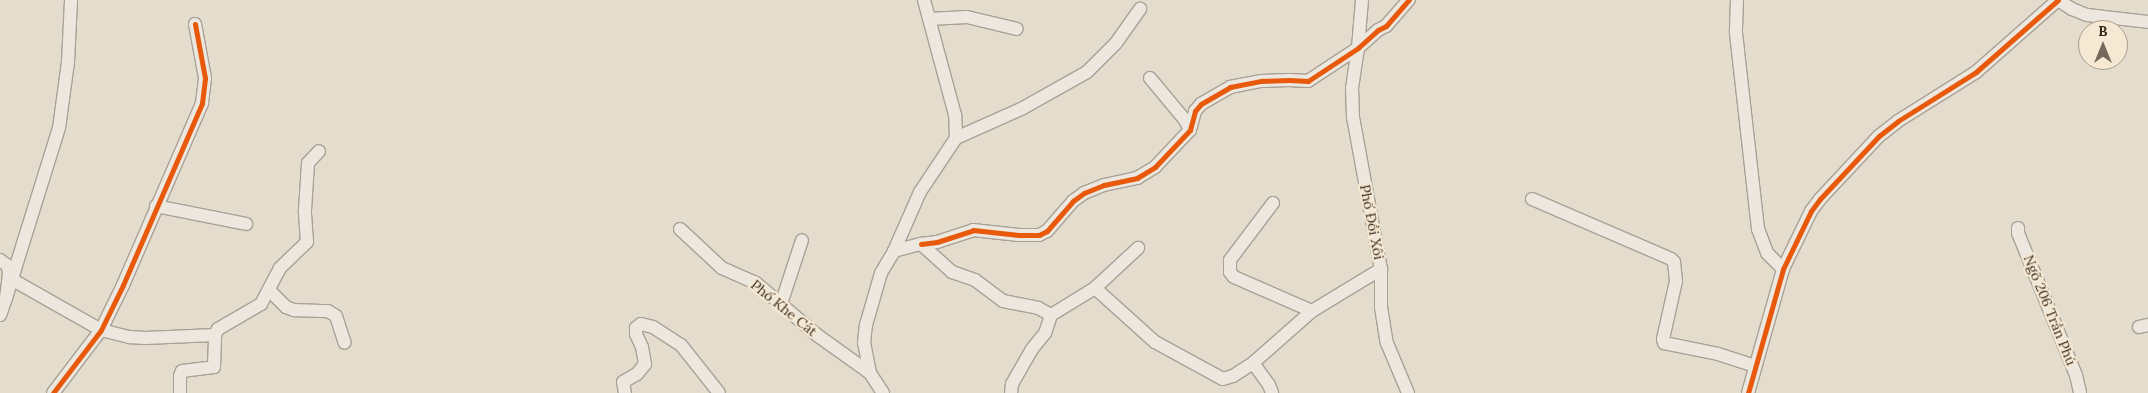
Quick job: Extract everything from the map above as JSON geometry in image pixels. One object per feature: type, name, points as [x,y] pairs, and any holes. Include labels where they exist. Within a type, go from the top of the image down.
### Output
[{"type":"street","points":[[0,316],[13,280],[59,128],[68,62],[71,0]]},
{"type":"street","points":[[924,0],[955,115],[956,138]]},
{"type":"street","name":"Phố Đồi Xôi","points":[[1362,0],[1352,88],[1353,117],[1381,269],[1381,307],[1388,343],[1408,393]]},
{"type":"street","points":[[894,251],[937,242],[973,230],[1006,235],[1039,234],[1047,231],[1072,202],[1084,192],[1104,185],[1138,178],[1155,167],[1190,130],[1195,111],[1200,104],[1230,87],[1261,81],[1308,81],[1358,48],[1378,30],[1386,26],[1409,0]]},
{"type":"street","points":[[1737,0],[1736,33],[1758,229],[1767,253],[1783,269]]},
{"type":"street","points":[[1748,393],[1783,269],[1811,211],[1878,136],[1898,121],[1976,72],[2058,0],[2072,9],[2087,15],[2148,22]]},
{"type":"street","points":[[870,373],[864,343],[874,294],[881,273],[894,251],[920,192],[956,138],[1023,108],[1087,72],[1116,43],[1140,9]]},
{"type":"street","points":[[929,18],[967,18],[1018,29]]},
{"type":"street","points":[[53,393],[101,330],[123,285],[202,103],[205,78],[195,24]]},
{"type":"street","points":[[1150,78],[1190,130]]},
{"type":"street","points":[[13,280],[101,330],[145,338],[214,335],[223,326],[261,304],[280,268],[306,242],[305,210],[308,163],[319,151]]},
{"type":"street","points":[[1532,199],[1671,259],[1674,262],[1676,281],[1663,339],[1664,343],[1710,352],[1756,366]]},
{"type":"street","points":[[1273,204],[1230,260],[1230,272],[1234,277],[1312,311]]},
{"type":"street","points":[[156,206],[246,224]]},
{"type":"street","name":"Ngõ 206 Trần Phú","points":[[2018,228],[2018,233],[2076,375],[2080,393]]},
{"type":"street","name":"Phố Khe Cát","points":[[680,230],[722,268],[756,283],[840,354],[870,373],[883,393]]},
{"type":"street","points":[[781,304],[802,240]]},
{"type":"street","points":[[921,244],[952,272],[974,280],[1003,301],[1038,308],[1050,315]]},
{"type":"street","points":[[1011,393],[1012,384],[1032,349],[1045,333],[1050,315],[1095,288],[1138,248]]},
{"type":"street","points":[[0,260],[8,266],[6,298]]},
{"type":"street","points":[[1095,288],[1155,342],[1223,379],[1233,376],[1253,363],[1312,311],[1381,269]]},
{"type":"street","points":[[270,290],[286,306],[294,310],[328,311],[336,316],[345,343]]},
{"type":"street","points":[[625,393],[623,382],[637,374],[645,364],[636,328],[646,324],[666,334],[681,345],[719,393]]},
{"type":"street","points":[[180,393],[180,376],[182,371],[214,367],[214,335]]},
{"type":"street","points":[[840,354],[855,350],[864,343]]},
{"type":"street","points":[[1253,363],[1269,385],[1272,393]]},
{"type":"cycle path","points":[[921,244],[937,242],[973,230],[1019,235],[1039,235],[1047,231],[1073,201],[1084,193],[1104,185],[1137,178],[1155,167],[1190,130],[1195,111],[1201,104],[1230,87],[1261,81],[1308,81],[1358,48],[1378,30],[1386,26],[1409,0]]},
{"type":"cycle path","points":[[1748,393],[1783,269],[1811,211],[1820,199],[1879,136],[1898,121],[1976,72],[2058,0]]},
{"type":"cycle path","points":[[53,393],[101,330],[123,285],[202,103],[205,78],[195,24]]}]
